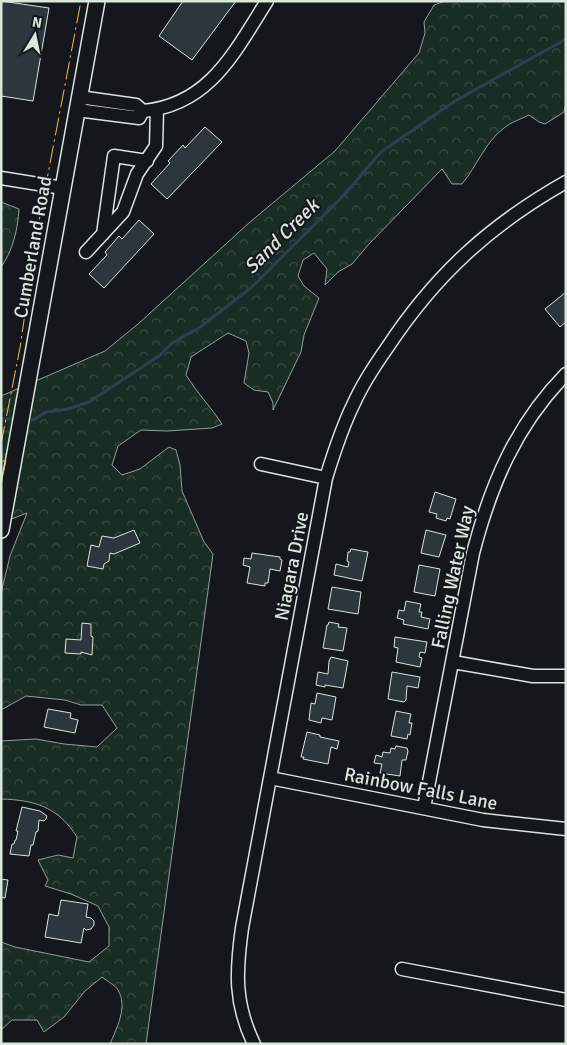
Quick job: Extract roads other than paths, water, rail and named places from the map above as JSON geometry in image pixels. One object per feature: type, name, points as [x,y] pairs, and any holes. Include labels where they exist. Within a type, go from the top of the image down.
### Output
[{"type":"main road","name":"Cumberland Road","points":[[1,530],[97,1]]},
{"type":"street","points":[[78,103],[136,105],[143,110],[157,110],[192,96],[226,65],[267,1]]},
{"type":"street","points":[[86,252],[123,212],[137,174],[156,146],[157,110]]},
{"type":"street","points":[[103,234],[114,156],[147,161]]},
{"type":"street","points":[[1,178],[63,188]]},
{"type":"street","name":"Niagara Drive","points":[[254,1044],[241,1009],[237,980],[242,928],[326,478],[338,441],[354,403],[370,373],[418,303],[454,264],[485,236],[539,197],[566,182]]},
{"type":"street","name":"Falling Water Way","points":[[424,808],[483,515],[496,478],[519,434],[544,399],[566,374]]},
{"type":"street","points":[[262,464],[326,478]]},
{"type":"street","points":[[453,662],[533,676],[566,676]]},
{"type":"street","name":"Rainbow Falls Lane","points":[[270,778],[483,820],[566,829]]},
{"type":"street","points":[[402,969],[566,1000]]},
{"type":"waterway","name":"Sand Creek","points":[[25,420],[33,420],[46,412],[68,409],[89,402],[159,356],[172,343],[199,328],[252,287],[344,195],[381,152],[455,101],[566,39]]},
{"type":"waterway","name":"Sand Creek","points":[[1,419],[16,419]]}]
